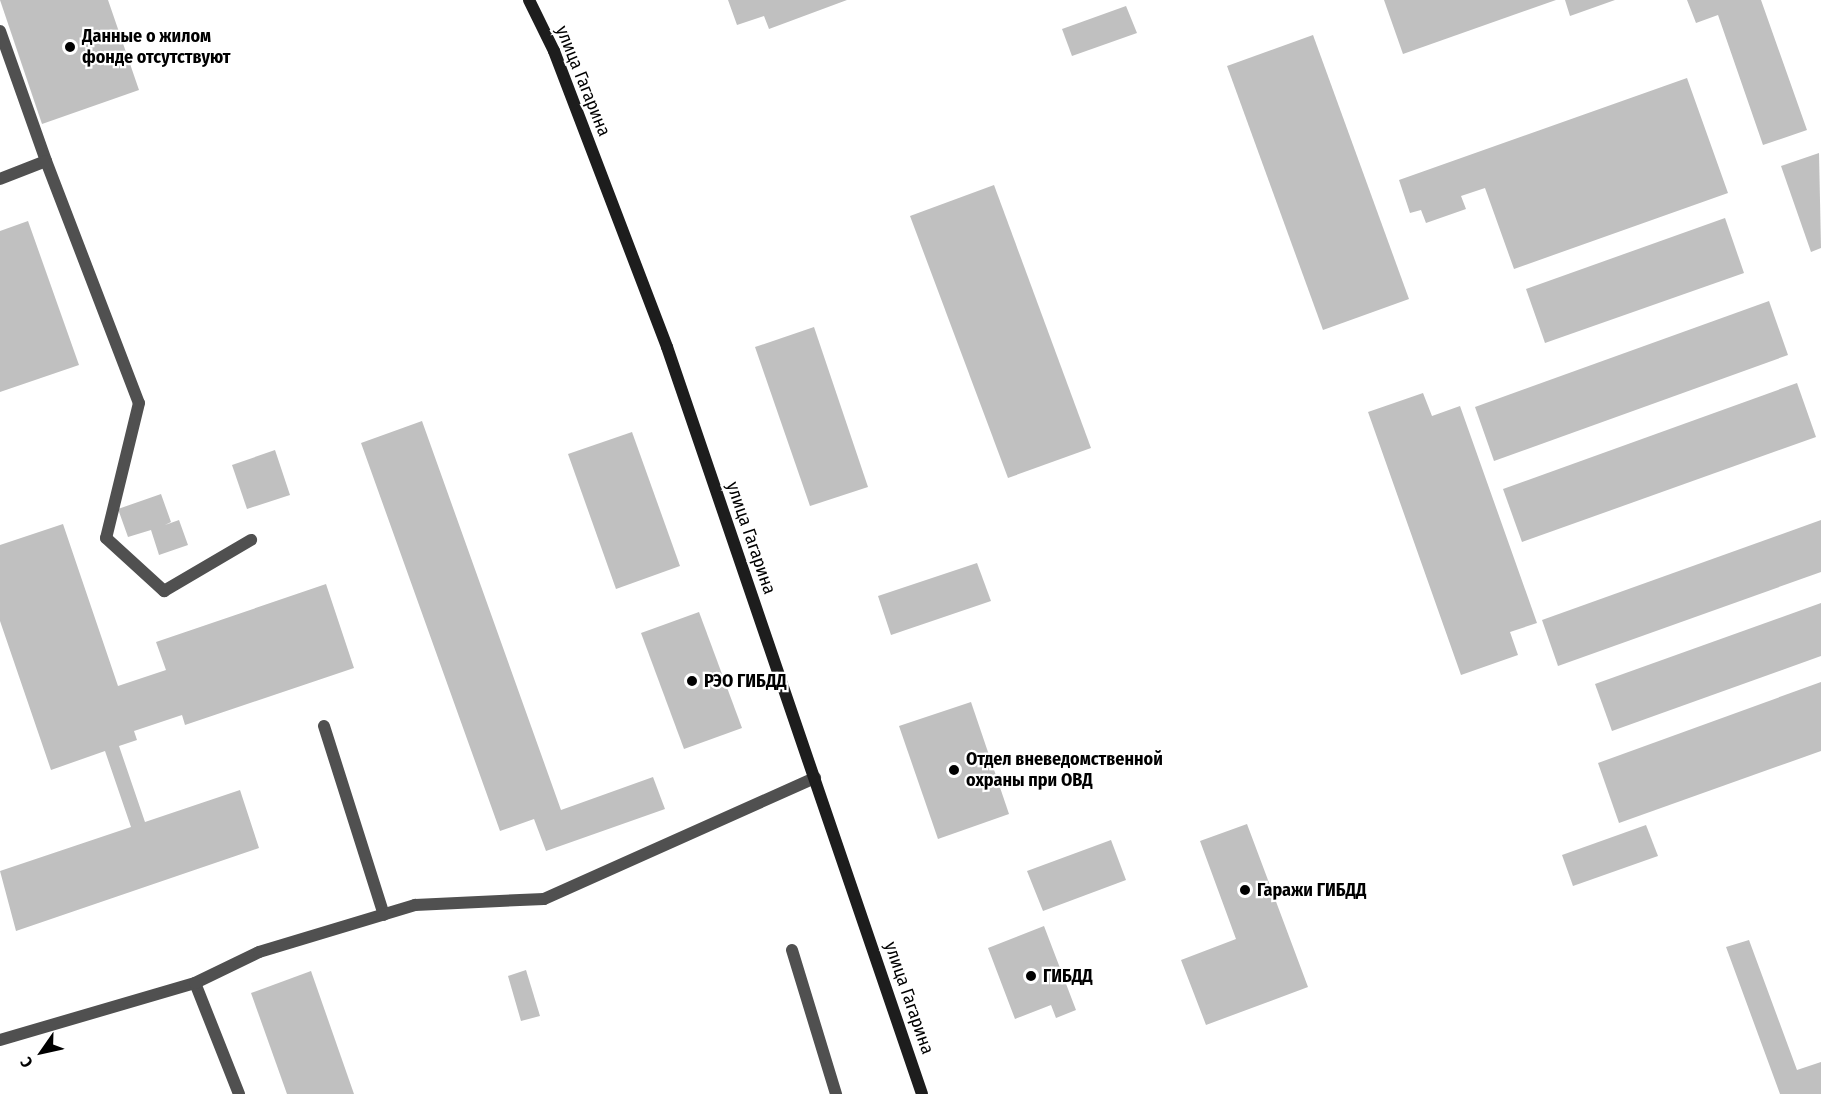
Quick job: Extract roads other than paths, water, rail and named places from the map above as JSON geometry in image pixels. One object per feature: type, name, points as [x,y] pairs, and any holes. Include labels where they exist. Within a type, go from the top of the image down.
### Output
[{"type":"street","name":"улица Гагарина","points":[[529,0],[554,51],[667,347],[922,1094]]},
{"type":"lane","points":[[0,31],[46,161],[139,403],[106,538],[164,591],[251,540]]},
{"type":"lane","points":[[0,179],[46,161]]},
{"type":"lane","points":[[324,726],[384,915]]},
{"type":"lane","points":[[0,1040],[195,983],[259,952],[415,905],[544,899],[815,778]]},
{"type":"lane","points":[[792,950],[836,1094]]},
{"type":"lane","points":[[195,983],[239,1094]]},
{"type":"place","name":"Данные о жилом фонде отсутствуют","points":[[70,47]]},
{"type":"place","name":"РЭО ГИБДД","points":[[692,681]]},
{"type":"place","name":"Отдел вневедомственной охраны при ОВД","points":[[954,770]]},
{"type":"place","name":"Гаражи ГИБДД","points":[[1245,890]]},
{"type":"place","name":"ГИБДД","points":[[1031,976]]}]
